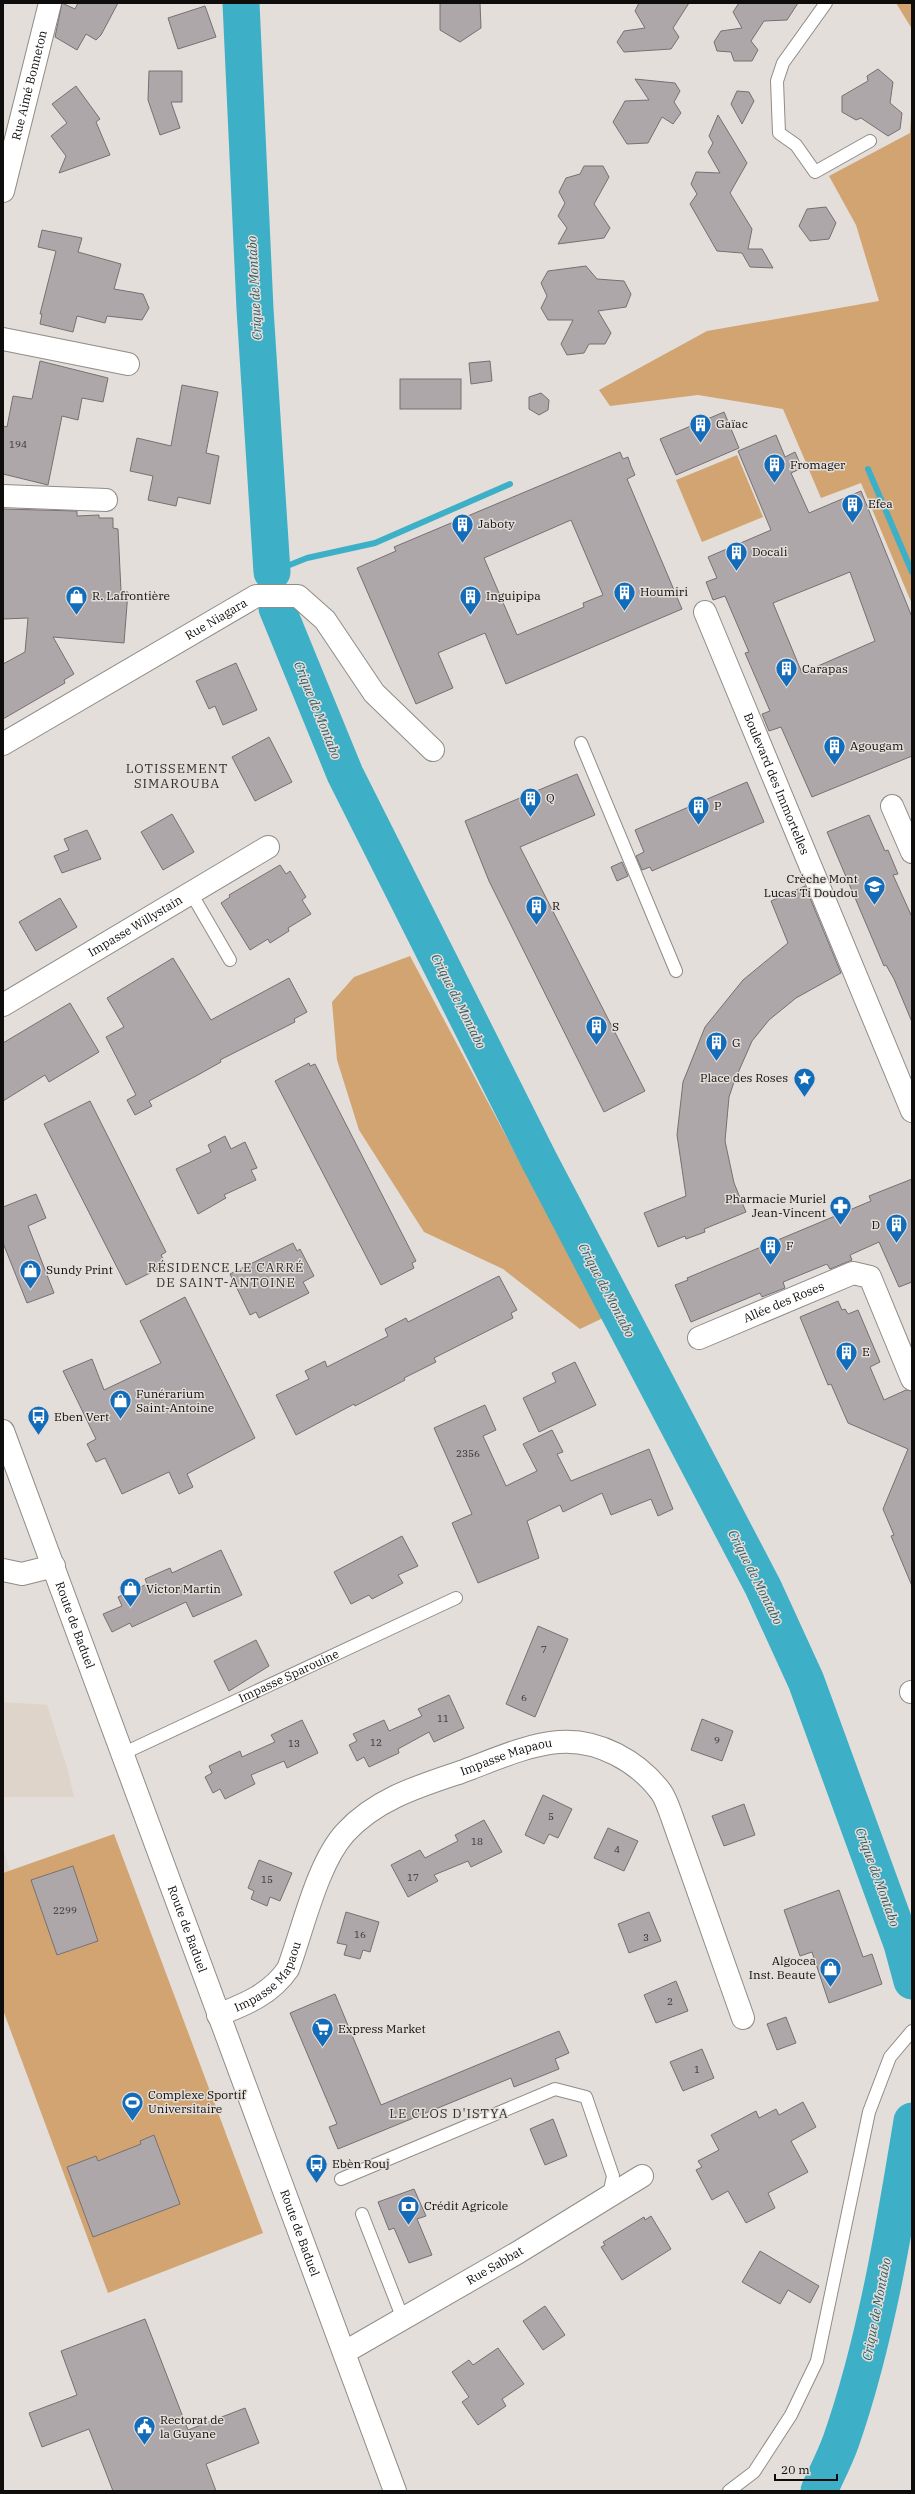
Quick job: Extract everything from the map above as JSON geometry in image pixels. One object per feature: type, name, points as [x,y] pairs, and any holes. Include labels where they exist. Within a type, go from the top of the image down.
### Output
[{"type":"street","name":"Rue Aimé Bonneton","points":[[3,191],[50,3]]},
{"type":"street","points":[[3,339],[128,364]]},
{"type":"street","points":[[3,496],[106,500]]},
{"type":"street","name":"Rue Niagara","points":[[3,744],[256,596],[298,596],[325,620],[374,693],[433,750]]},
{"type":"street","name":"Boulevard des Immortelles","points":[[705,612],[912,1111]]},
{"type":"street","points":[[892,806],[912,852]]},
{"type":"street","name":"Impasse Willystain","points":[[3,1005],[268,847]]},
{"type":"street","name":"Allée des Roses","points":[[699,1338],[853,1273],[870,1277],[912,1379]]},
{"type":"street","name":"Route de Baduel","points":[[3,1431],[54,1566],[218,2015],[345,2352],[395,2491]]},
{"type":"street","points":[[3,1570],[22,1574],[54,1566]]},
{"type":"street","name":"Impasse Mapaou","points":[[218,2015],[263,1995],[281,1980],[288,1969],[324,1868],[334,1848],[360,1819],[406,1791],[517,1752],[558,1742],[595,1745],[614,1752],[642,1773],[661,1792],[672,1817],[743,2018]]},
{"type":"street","name":"Rue Sabbat","points":[[345,2352],[523,2249],[642,2176]]},
{"type":"street","name":"Route de Baduel","points":[[371,2427],[382,2491]]},
{"type":"lane","points":[[826,3],[783,63],[777,81],[779,133],[796,145],[815,172],[870,141]]},
{"type":"lane","points":[[581,743],[676,971]]},
{"type":"lane","points":[[192,893],[230,960]]},
{"type":"lane","name":"Impasse Sparouine","points":[[122,1754],[456,1598]]},
{"type":"lane","points":[[729,2491],[754,2472],[791,2415],[816,2362],[869,2112],[890,2057],[912,2031]]},
{"type":"lane","points":[[341,2179],[555,2089],[586,2097],[613,2176],[609,2195]]},
{"type":"lane","points":[[362,2214],[403,2319]]},
{"type":"shaded area","points":[[896,3],[912,3],[912,29]]},
{"type":"shaded area","points":[[912,99],[912,604],[861,483],[821,498],[783,409],[698,395],[610,406],[599,390],[707,331],[879,301],[856,225],[829,176],[910,133]]},
{"type":"shaded area","points":[[737,455],[763,517],[702,542],[676,480]]},
{"type":"shaded area","points":[[410,956],[603,1318],[580,1329],[503,1269],[424,1232],[359,1130],[337,1060],[332,1002],[354,977]]},
{"type":"shaded area","points":[[3,1702],[47,1705],[68,1771],[74,1797],[3,1797]]},
{"type":"shaded area","name":"Complexe Sportif Universitaire","points":[[114,1834],[263,2233],[108,2293],[3,2010],[3,1873]]},
{"type":"shaded area","points":[[3,1849],[10,1870],[3,1873]]},
{"type":"building","points":[[62,3],[75,9],[78,3],[118,3],[101,35],[96,40],[86,34],[77,50],[55,37]]},
{"type":"building","points":[[440,3],[480,3],[481,28],[460,42],[440,30]]},
{"type":"building","points":[[639,3],[689,3],[673,28],[679,37],[671,49],[624,52],[617,42],[624,31],[645,28],[635,11]]},
{"type":"building","points":[[739,3],[798,3],[787,20],[764,21],[751,41],[758,50],[752,61],[734,61],[731,52],[717,51],[714,42],[721,31],[742,28],[733,12]]},
{"type":"building","points":[[205,6],[216,37],[178,49],[168,18]]},
{"type":"building","points":[[878,69],[893,82],[890,103],[902,113],[900,129],[888,136],[861,118],[856,120],[842,112],[842,96],[868,81],[867,76]]},
{"type":"building","points":[[149,71],[182,71],[182,102],[171,102],[180,128],[160,135],[148,100]]},
{"type":"building","points":[[635,79],[675,83],[680,91],[674,102],[681,113],[673,124],[662,117],[648,143],[627,144],[613,122],[625,101],[649,100]]},
{"type":"building","points":[[76,86],[100,119],[96,122],[110,155],[59,173],[66,156],[51,136],[67,123],[52,104]]},
{"type":"building","points":[[737,91],[749,92],[754,101],[742,124],[731,104]]},
{"type":"building","points":[[718,115],[747,163],[730,193],[752,229],[748,249],[762,249],[773,268],[750,267],[742,253],[717,251],[690,204],[697,194],[691,184],[696,172],[720,173],[708,152],[713,143],[709,136]]},
{"type":"building","points":[[584,166],[603,166],[609,177],[594,204],[610,228],[604,238],[558,244],[567,228],[558,216],[565,203],[559,192],[566,178],[580,174]]},
{"type":"building","points":[[826,207],[836,223],[829,239],[810,241],[799,226],[807,209]]},
{"type":"building","points":[[42,230],[82,238],[78,252],[121,264],[114,289],[143,294],[149,308],[142,320],[107,316],[105,323],[77,316],[73,332],[40,324],[42,314],[40,314],[56,251],[38,247]]},
{"type":"building","points":[[586,266],[597,279],[624,281],[631,294],[626,307],[598,311],[611,333],[605,344],[589,344],[584,353],[567,355],[561,344],[573,320],[548,320],[541,308],[547,296],[541,283],[548,271]]},
{"type":"building","points":[[40,361],[108,378],[103,402],[82,398],[78,420],[62,416],[48,485],[3,474],[3,426],[7,427],[13,396],[32,399]]},
{"type":"building","points":[[490,361],[492,381],[471,384],[469,363]]},
{"type":"building","points":[[400,379],[461,379],[461,409],[400,409]]},
{"type":"building","points":[[182,385],[218,392],[206,453],[219,456],[210,504],[178,497],[176,506],[148,500],[153,476],[130,471],[137,438],[171,446]]},
{"type":"building","points":[[541,393],[549,400],[548,410],[539,415],[529,409],[529,397]]},
{"type":"building","name":"Gaïac","points":[[724,412],[739,448],[676,475],[660,439]]},
{"type":"building","points":[[776,435],[785,457],[795,452],[802,468],[791,473],[809,513],[861,491],[912,617],[912,756],[812,797],[781,727],[769,731],[762,714],[770,711],[745,653],[749,652],[725,596],[713,600],[706,582],[717,578],[708,557],[771,530],[738,451]],"holes":[[[850,572],[875,641],[802,673],[773,603]]]},
{"type":"building","points":[[620,452],[623,459],[628,457],[635,475],[627,479],[682,609],[506,684],[485,633],[438,653],[453,688],[416,704],[357,568],[396,551],[394,547]],"holes":[[[571,520],[603,595],[583,603],[584,607],[517,635],[484,558]]]},
{"type":"building","points":[[3,509],[77,511],[77,516],[99,515],[99,518],[113,518],[113,528],[118,529],[121,591],[128,592],[124,643],[53,637],[74,674],[64,680],[65,683],[3,719],[3,664],[25,652],[28,618],[3,619]]},
{"type":"building","points":[[236,663],[257,710],[223,725],[215,706],[209,709],[196,681]]},
{"type":"building","points":[[269,737],[292,782],[255,801],[232,757]]},
{"type":"building","points":[[577,774],[595,815],[520,847],[645,1091],[604,1112],[489,881],[465,821]]},
{"type":"building","name":"P","points":[[747,782],[764,822],[652,871],[650,867],[642,870],[636,856],[644,852],[635,830]]},
{"type":"building","points":[[172,814],[194,852],[163,870],[141,832]]},
{"type":"building","points":[[869,815],[885,851],[888,850],[898,874],[893,875],[912,917],[912,1022],[894,979],[886,965],[884,966],[827,832]]},
{"type":"building","points":[[87,830],[101,859],[62,873],[54,856],[69,850],[64,839]]},
{"type":"building","points":[[622,862],[628,876],[617,881],[611,867]]},
{"type":"building","points":[[280,865],[286,874],[290,871],[306,897],[302,900],[311,914],[288,928],[289,931],[270,943],[268,939],[250,950],[221,903],[230,897],[229,895]]},
{"type":"building","name":"G","points":[[805,886],[841,973],[796,998],[769,1020],[752,1041],[734,1082],[729,1097],[725,1141],[734,1183],[746,1212],[704,1229],[705,1232],[686,1239],[685,1236],[658,1247],[644,1213],[686,1196],[677,1135],[683,1082],[705,1027],[743,980],[788,943],[771,901]]},
{"type":"building","points":[[60,898],[77,927],[36,951],[19,922]]},
{"type":"building","points":[[173,958],[211,1020],[289,978],[307,1012],[294,1019],[295,1022],[220,1060],[221,1062],[149,1101],[152,1106],[135,1115],[127,1100],[136,1095],[106,1037],[124,1027],[107,998]]},
{"type":"building","points":[[70,1003],[99,1052],[49,1082],[45,1075],[3,1101],[3,1043]]},
{"type":"building","points":[[309,1063],[310,1066],[315,1064],[416,1261],[412,1263],[414,1268],[381,1285],[275,1081]]},
{"type":"building","points":[[90,1101],[166,1252],[161,1255],[166,1265],[126,1285],[44,1124]]},
{"type":"building","points":[[225,1136],[231,1149],[245,1142],[257,1168],[251,1170],[256,1180],[224,1195],[226,1198],[198,1214],[176,1169],[211,1152],[208,1145]]},
{"type":"building","name":"F","points":[[912,1179],[912,1282],[899,1287],[879,1242],[850,1255],[852,1260],[830,1269],[827,1264],[783,1282],[785,1288],[762,1297],[760,1293],[691,1322],[675,1285],[688,1280],[687,1278],[871,1201],[869,1196]]},
{"type":"building","points":[[36,1194],[46,1218],[28,1226],[54,1293],[27,1303],[3,1243],[3,1207]]},
{"type":"building","points":[[293,1243],[297,1251],[300,1249],[314,1276],[303,1282],[309,1293],[259,1318],[256,1312],[250,1315],[230,1274]]},
{"type":"building","points":[[499,1276],[517,1310],[511,1313],[513,1318],[434,1358],[436,1362],[404,1378],[405,1380],[355,1406],[354,1404],[296,1435],[276,1395],[309,1379],[305,1371],[325,1361],[327,1367],[388,1336],[385,1329],[406,1318],[408,1322]]},
{"type":"building","points":[[185,1297],[255,1438],[187,1474],[193,1487],[179,1494],[169,1472],[122,1494],[105,1458],[96,1462],[87,1444],[96,1439],[63,1371],[92,1359],[104,1390],[161,1363],[140,1321]]},
{"type":"building","name":"E","points":[[838,1301],[842,1310],[845,1309],[848,1314],[858,1310],[880,1362],[870,1367],[884,1400],[906,1390],[912,1391],[912,1586],[891,1536],[894,1535],[883,1509],[908,1449],[848,1423],[831,1384],[828,1385],[800,1317]]},
{"type":"building","points":[[575,1362],[596,1405],[539,1432],[523,1398],[556,1382],[552,1373]]},
{"type":"building","points":[[485,1405],[496,1430],[483,1436],[506,1486],[537,1471],[523,1444],[552,1430],[563,1452],[557,1454],[571,1481],[649,1449],[673,1509],[658,1516],[651,1499],[611,1515],[602,1493],[563,1512],[560,1505],[527,1521],[539,1558],[478,1583],[452,1523],[472,1514],[434,1428]]},
{"type":"building","points":[[402,1536],[418,1566],[398,1575],[403,1583],[372,1599],[369,1595],[351,1604],[334,1572]]},
{"type":"building","points":[[221,1550],[242,1595],[193,1617],[186,1602],[132,1627],[130,1623],[112,1632],[103,1614],[122,1606],[118,1597],[147,1584],[145,1579],[170,1568],[172,1573]]},
{"type":"building","points":[[538,1626],[568,1639],[535,1717],[506,1704]]},
{"type":"building","points":[[256,1640],[269,1666],[229,1691],[214,1661]]},
{"type":"building","points":[[449,1695],[464,1728],[434,1742],[429,1732],[398,1749],[399,1753],[369,1767],[364,1757],[357,1761],[349,1745],[357,1741],[353,1734],[384,1720],[389,1731],[422,1716],[418,1709]]},
{"type":"building","points":[[702,1719],[733,1731],[722,1761],[691,1750]]},
{"type":"building","points":[[302,1720],[318,1753],[287,1768],[284,1761],[251,1775],[255,1784],[225,1799],[220,1789],[213,1793],[205,1777],[212,1773],[209,1766],[240,1751],[242,1757],[275,1742],[271,1735]]},
{"type":"building","points":[[543,1795],[572,1809],[558,1838],[549,1834],[544,1844],[525,1835]]},
{"type":"building","points":[[744,1804],[755,1835],[724,1846],[712,1816]]},
{"type":"building","points":[[484,1820],[502,1852],[471,1867],[468,1861],[434,1875],[438,1881],[408,1897],[391,1865],[420,1850],[425,1858],[458,1841],[455,1835]]},
{"type":"building","points":[[608,1828],[638,1841],[624,1871],[594,1858]]},
{"type":"building","points":[[259,1860],[292,1873],[280,1901],[270,1897],[267,1906],[251,1899],[254,1891],[248,1888]]},
{"type":"building","points":[[73,1866],[98,1941],[57,1955],[31,1880]]},
{"type":"building","points":[[839,1890],[863,1957],[872,1954],[882,1984],[829,2003],[812,1952],[800,1956],[784,1910]]},
{"type":"building","points":[[346,1912],[379,1922],[370,1952],[363,1950],[360,1959],[344,1955],[347,1945],[337,1943]]},
{"type":"building","points":[[649,1912],[661,1941],[629,1953],[618,1924]]},
{"type":"building","points":[[676,1981],[688,2011],[656,2023],[644,1995]]},
{"type":"building","points":[[335,1994],[381,2105],[559,2031],[569,2053],[555,2059],[559,2069],[514,2087],[511,2078],[338,2149],[329,2127],[337,2124],[290,2013]]},
{"type":"building","points":[[786,2017],[796,2043],[777,2050],[767,2024]]},
{"type":"building","points":[[702,2049],[714,2078],[683,2091],[670,2062]]},
{"type":"building","points":[[803,2102],[816,2127],[791,2141],[808,2172],[768,2193],[775,2208],[746,2223],[728,2191],[712,2200],[696,2170],[702,2167],[698,2161],[719,2150],[711,2135],[756,2111],[759,2118],[776,2109],[779,2115]]},
{"type":"building","points":[[553,2119],[567,2156],[545,2165],[530,2129]]},
{"type":"building","points":[[154,2135],[180,2204],[93,2237],[67,2167],[96,2156],[98,2161],[141,2144],[140,2141]]},
{"type":"building","points":[[414,2189],[426,2216],[417,2219],[432,2255],[409,2263],[394,2228],[389,2230],[378,2202]]},
{"type":"building","points":[[651,2216],[671,2249],[622,2280],[601,2247],[605,2245],[603,2242],[644,2217],[645,2220]]},
{"type":"building","points":[[760,2251],[819,2286],[810,2303],[788,2290],[780,2304],[742,2282]]},
{"type":"building","points":[[545,2306],[565,2335],[543,2350],[523,2321]]},
{"type":"building","points":[[145,2319],[188,2430],[245,2408],[259,2443],[206,2464],[216,2491],[113,2491],[89,2429],[42,2447],[29,2413],[77,2395],[61,2351]]},
{"type":"building","points":[[498,2348],[524,2384],[502,2399],[506,2406],[478,2425],[462,2402],[469,2397],[452,2372],[469,2360],[473,2365]]},
{"type":"waterway","name":"Crique de Montabo","points":[[241,3],[255,309],[272,572]]},
{"type":"waterway","points":[[868,469],[912,572]]},
{"type":"waterway","points":[[272,572],[307,558],[375,543],[510,484]]},
{"type":"waterway","name":"Crique de Montabo","points":[[277,608],[345,774],[539,1160],[763,1587],[806,1681],[902,1944],[912,1981]]},
{"type":"waterway","name":"Crique de Montabo","points":[[819,2491],[841,2441],[864,2363],[891,2242],[912,2121]]},
{"type":"place","name":"Gaïac","points":[[700,444]]},
{"type":"place","name":"Fromager","points":[[774,484]]},
{"type":"place","name":"Efea","points":[[852,524]]},
{"type":"place","name":"Jaboty","points":[[463,544]]},
{"type":"place","name":"Docali","points":[[737,572]]},
{"type":"place","name":"Houmiri","points":[[624,612]]},
{"type":"place","name":"R. Lafrontière","points":[[76,616]]},
{"type":"place","name":"Inguipipa","points":[[471,616]]},
{"type":"place","name":"Carapas","points":[[787,688]]},
{"type":"place","name":"Agougam","points":[[835,766]]},
{"type":"place","name":"Q","points":[[530,818]]},
{"type":"place","name":"P","points":[[699,826]]},
{"type":"place","name":"Crèche Mont Lucas Ti Doudou","points":[[874,906]]},
{"type":"place","name":"R","points":[[536,926]]},
{"type":"place","name":"S","points":[[597,1046]]},
{"type":"place","name":"G","points":[[716,1062]]},
{"type":"place","name":"Place des Roses","points":[[804,1098]]},
{"type":"place","name":"Pharmacie Muriel Jean-Vincent","points":[[841,1226]]},
{"type":"place","name":"D","points":[[896,1244]]},
{"type":"place","name":"F","points":[[770,1266]]},
{"type":"place","name":"Sundy Print","points":[[30,1290]]},
{"type":"place","name":"E","points":[[846,1372]]},
{"type":"place","name":"Funérarium Saint-Antoine","points":[[121,1420]]},
{"type":"place","name":"Eben Vert","points":[[39,1436]]},
{"type":"place","name":"Victor Martin","points":[[130,1608]]},
{"type":"place","name":"Algocea Inst. Beaute","points":[[831,1988]]},
{"type":"place","name":"Express Market","points":[[322,2048]]},
{"type":"place","name":"Complexe Sportif Universitaire","points":[[133,2122]]},
{"type":"place","name":"Ebèn Rouj","points":[[316,2184]]},
{"type":"place","name":"Crédit Agricole","points":[[409,2226]]},
{"type":"place","name":"Rectorat de la Guyane","points":[[145,2446]]},
{"type":"district","name":"LOTISSEMENT SIMAROUBA","points":[[177,776]]},
{"type":"district","name":"RÉSIDENCE LE CARRÉ DE SAINT-ANTOINE","points":[[226,1274]]},
{"type":"district","name":"LE CLOS D'ISTYA","points":[[449,2113]]}]
